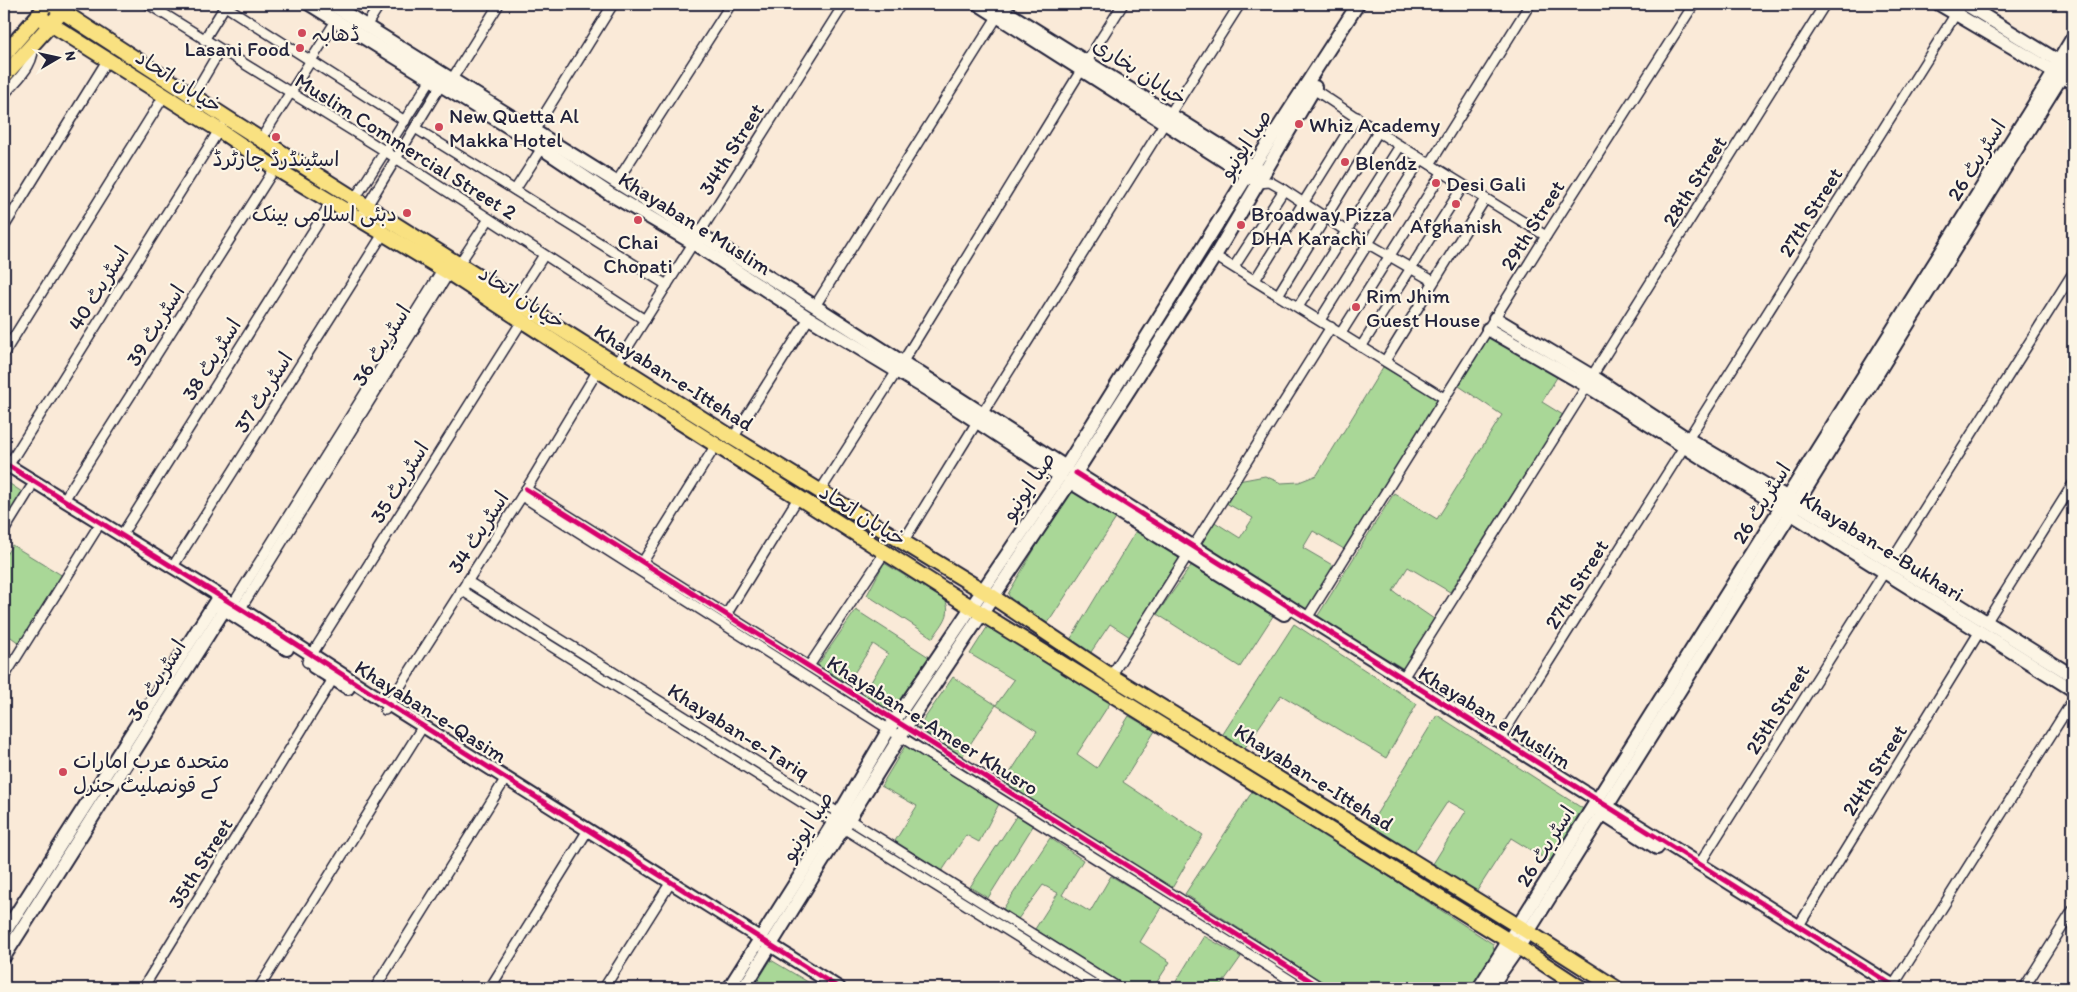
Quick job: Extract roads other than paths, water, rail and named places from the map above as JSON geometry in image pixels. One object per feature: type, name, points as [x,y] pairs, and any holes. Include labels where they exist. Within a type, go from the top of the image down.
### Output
[{"type":"main road","points":[[4,55],[57,6]]},
{"type":"main road","name":"خیابان اتحاد","points":[[57,6],[227,118],[361,202]]},
{"type":"main road","points":[[4,76],[33,42],[44,20]]},
{"type":"main road","name":"خیابان اتحاد","points":[[44,20],[219,130],[275,168],[384,234],[450,269],[522,321],[977,610]]},
{"type":"main road","name":"Khayaban-e-Ittehad","points":[[361,202],[450,269],[515,300],[733,438],[987,594],[1111,676],[1616,988]]},
{"type":"main road","name":"Khayaban-e-Ittehad","points":[[977,610],[1581,988]]},
{"type":"street","name":"Muslim Commercial Street 2","points":[[148,4],[385,151],[645,320]]},
{"type":"street","points":[[236,13],[241,4]]},
{"type":"street","name":"Khayaban e Muslim","points":[[309,4],[336,21],[387,45],[441,81]]},
{"type":"street","name":"Khayaban e Muslim","points":[[331,4],[366,26],[387,45],[441,81],[484,106],[534,131],[580,167],[759,278],[815,306],[856,340]]},
{"type":"street","points":[[366,26],[380,4]]},
{"type":"street","points":[[353,215],[385,151],[405,121],[441,81],[499,4]]},
{"type":"street","points":[[534,131],[613,4]]},
{"type":"street","points":[[616,183],[731,4]]},
{"type":"street","name":"34th Street","points":[[617,364],[844,4]]},
{"type":"street","points":[[978,4],[1000,8],[1167,119],[1258,176],[1284,190],[1346,231],[1433,281]]},
{"type":"street","points":[[820,492],[900,367],[1123,4]]},
{"type":"street","points":[[903,542],[1240,4]]},
{"type":"street","name":"صبا ایونیو","points":[[1068,475],[1258,176],[1358,4]]},
{"type":"street","name":"صبا ایونیو","points":[[1310,87],[1367,4]]},
{"type":"street","points":[[1320,320],[1530,4]]},
{"type":"street","name":"29th Street","points":[[1307,618],[1491,323],[1694,4]]},
{"type":"street","name":"28th Street","points":[[1403,678],[1825,4]]},
{"type":"street","points":[[1939,4],[1961,7],[2065,67],[2073,83]]},
{"type":"street","points":[[204,40],[224,5],[405,121]]},
{"type":"street","name":"27th Street","points":[[1499,740],[1961,7]]},
{"type":"street","points":[[815,306],[1000,8]]},
{"type":"street","points":[[261,139],[336,21]]},
{"type":"street","name":"اسٹریٹ 26","points":[[1490,988],[1523,929],[2065,67],[2073,38]]},
{"type":"street","points":[[4,95],[30,65],[33,57],[33,42]]},
{"type":"street","points":[[193,96],[220,50]]},
{"type":"street","points":[[4,227],[108,59]]},
{"type":"street","points":[[353,215],[415,128],[441,81]]},
{"type":"street","points":[[1310,87],[1442,173],[1546,236]]},
{"type":"street","points":[[4,352],[164,96]]},
{"type":"street","name":"Khayaban e Muslim","points":[[484,106],[542,148],[616,183],[696,238]]},
{"type":"street","points":[[1256,280],[1358,117]]},
{"type":"street","name":"اسٹریٹ 40","points":[[5,467],[227,118]]},
{"type":"street","points":[[415,128],[667,285]]},
{"type":"street","points":[[1278,295],[1378,132]]},
{"type":"street","points":[[1298,307],[1400,146]]},
{"type":"street","points":[[515,190],[542,148]]},
{"type":"street","name":"اسٹریٹ 39","points":[[64,500],[275,168]]},
{"type":"street","points":[[1340,333],[1442,173]]},
{"type":"street","name":"صبا ایونیو","points":[[744,988],[764,945],[898,728],[1216,256],[1258,176]]},
{"type":"street","points":[[1361,346],[1463,186]]},
{"type":"street","points":[[1234,267],[1284,190]]},
{"type":"street","points":[[1385,361],[1485,199]]},
{"type":"street","name":"اسٹریٹ 38","points":[[121,536],[332,201]]},
{"type":"street","name":"اسٹریٹ 36","points":[[4,957],[228,606],[450,269],[489,219]]},
{"type":"street","name":"اسٹریٹ 37","points":[[172,568],[384,234]]},
{"type":"street","points":[[515,300],[544,255]]},
{"type":"street","points":[[1216,256],[1444,398]]},
{"type":"street","name":"25th Street","points":[[1699,865],[2073,273]]},
{"type":"street","name":"Khayaban e Muslim","points":[[759,278],[809,318],[856,340],[900,367],[1068,475],[1539,769],[1798,927],[1842,959]]},
{"type":"street","points":[[733,438],[809,318]]},
{"type":"street","name":"اسٹریٹ 35","points":[[309,659],[522,321]]},
{"type":"street","name":"Khayaban-e-Bukhari","points":[[1491,323],[1590,381],[1686,443],[1984,626],[2073,676]]},
{"type":"street","points":[[1111,676],[1331,327]]},
{"type":"street","name":"اسٹریٹ 34","points":[[387,707],[524,493],[598,370]]},
{"type":"street","points":[[640,566],[716,445]]},
{"type":"street","name":"Khayaban-e-Qasim","points":[[5,467],[30,489],[96,530],[228,606]]},
{"type":"street","name":"Khayaban-e-Qasim","points":[[5,467],[64,500],[172,568],[309,659],[764,945],[827,988]]},
{"type":"street","name":"24th Street","points":[[1798,927],[2073,484]]},
{"type":"street","points":[[4,531],[30,489]]},
{"type":"street","name":"Khayaban-e-Ameer Khusro","points":[[524,493],[1130,874],[1322,988]]},
{"type":"street","points":[[726,615],[798,498]]},
{"type":"street","points":[[4,677],[96,530]]},
{"type":"street","points":[[808,666],[885,552]]},
{"type":"street","name":"Khayaban-e-Tariq","points":[[467,581],[1100,988]]},
{"type":"street","name":"Khayaban-e-Ameer Khusro","points":[[675,589],[726,615],[808,666],[898,728]]},
{"type":"street","name":"Khayaban-e-Tariq","points":[[461,590],[840,821],[1120,988]]},
{"type":"street","name":"Khayaban e Muslim","points":[[1254,591],[1307,618],[1362,658],[1403,678],[1435,704],[1499,740],[1539,769]]},
{"type":"street","name":"اسٹریٹ 36","points":[[4,933],[228,606]]},
{"type":"street","name":"Khayaban-e-Bukhari","points":[[1984,626],[2073,690]]},
{"type":"street","name":"Khayaban-e-Qasim","points":[[309,659],[333,679],[387,707]]},
{"type":"street","name":"35th Street","points":[[143,988],[333,679]]},
{"type":"street","points":[[1890,988],[2073,700]]},
{"type":"street","points":[[259,988],[421,729]]},
{"type":"street","points":[[375,988],[504,781]]},
{"type":"street","name":"Khayaban e Muslim","points":[[1600,806],[1890,988]]},
{"type":"street","points":[[490,988],[586,833]]},
{"type":"street","name":"Khayaban-e-Ameer Khusro","points":[[1145,883],[1303,988]]},
{"type":"street","points":[[604,988],[669,885]]},
{"type":"street","points":[[2024,988],[2073,910]]},
{"type":"street","name":"صبا ایونیو","points":[[729,988],[764,945]]},
{"type":"street","name":"Khayaban-e-Qasim","points":[[764,945],[840,988]]},
{"type":"street","name":"اسٹریٹ 26","points":[[1479,988],[1514,945]]},
{"type":"place","name":"ڈھابہ","points":[[302,33]]},
{"type":"place","name":"Lasani Food","points":[[300,48]]},
{"type":"place","name":"Whiz Academy","points":[[1299,124]]},
{"type":"place","name":"New Quetta Al Makka Hotel","points":[[439,127]]},
{"type":"place","name":"اسٹینڈرڈ چارٹرڈ","points":[[276,137]]},
{"type":"place","name":"Blendz","points":[[1345,162]]},
{"type":"place","name":"Desi Gali","points":[[1436,183]]},
{"type":"place","name":"Afghanish","points":[[1456,204]]},
{"type":"place","name":"دبئی اسلامی بینک","points":[[407,213]]},
{"type":"place","name":"Chai Chopati","points":[[638,220]]},
{"type":"place","name":"Broadway Pizza DHA Karachi","points":[[1241,225]]},
{"type":"place","name":"Rim Jhim Guest House","points":[[1356,307]]},
{"type":"place","name":"متحدہ عرب امارات کے قونصلیٹ جنرل","points":[[63,772]]}]
